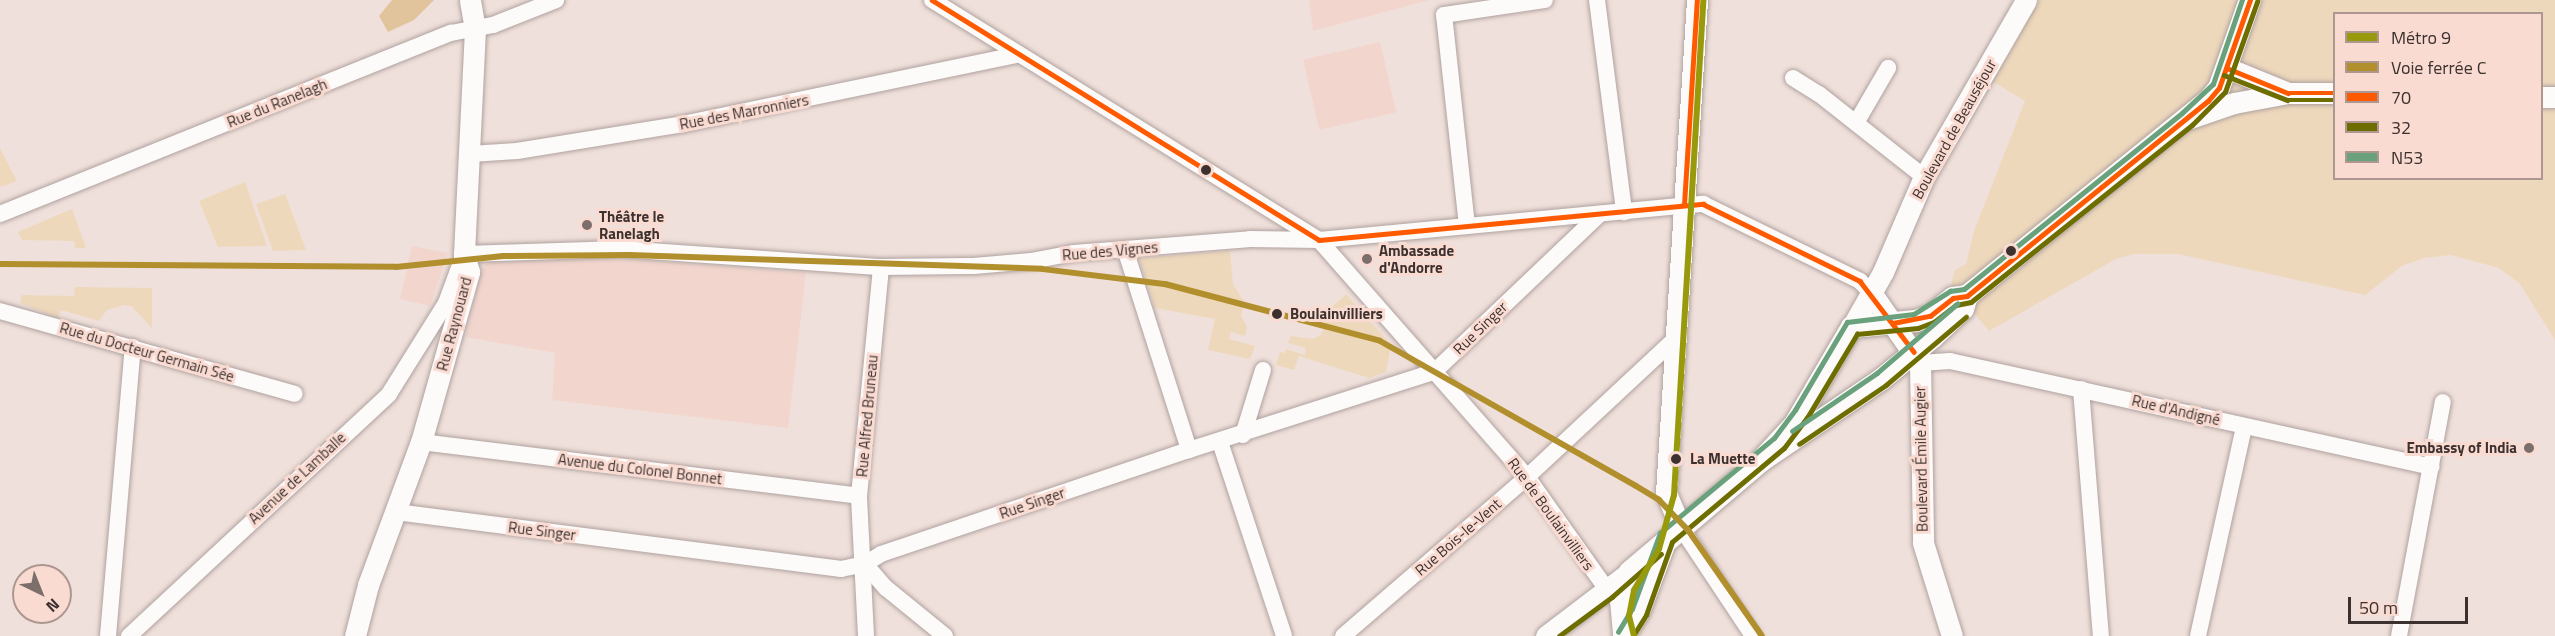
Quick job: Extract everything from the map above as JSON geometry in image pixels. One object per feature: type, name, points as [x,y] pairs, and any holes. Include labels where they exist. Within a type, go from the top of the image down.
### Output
[{"type":"main road","points":[[1625,635],[1621,601],[1630,572],[1673,532],[1761,461],[1917,357],[1962,309],[1967,296],[2187,119],[2219,87],[2250,0]]},
{"type":"main road","points":[[1761,461],[1795,424],[1852,327],[1930,316],[1953,298],[1967,296]]},
{"type":"main road","points":[[1625,635],[1639,612],[1673,532]]},
{"type":"street","name":"Rue Raynouard","points":[[355,636],[421,442],[455,298],[469,272],[465,254],[475,29],[470,0]]},
{"type":"street","name":"Rue du Ranelagh","points":[[0,214],[451,33],[475,29],[556,0]]},
{"type":"street","name":"Rue de Boulainvilliers","points":[[932,0],[1017,55],[1319,240],[1527,477],[1608,591]]},
{"type":"street","points":[[1467,226],[1444,15],[1545,0]]},
{"type":"street","points":[[1597,0],[1623,212]]},
{"type":"street","points":[[1697,0],[1666,493],[1673,532],[1753,636]]},
{"type":"street","name":"Boulevard de Beauséjour","points":[[1852,327],[1872,294],[1924,177],[2026,0]]},
{"type":"street","name":"Rue des Marronniers","points":[[470,154],[517,151],[683,124],[1017,55]]},
{"type":"street","points":[[1856,123],[1888,68]]},
{"type":"street","points":[[2227,68],[2288,93]]},
{"type":"street","points":[[1793,78],[1856,123],[1924,177]]},
{"type":"street","points":[[2187,119],[2235,103],[2288,93],[2333,93]]},
{"type":"street","name":"Rue des Vignes","points":[[465,254],[621,249],[881,267],[1020,262],[1125,249],[1250,239],[1319,240],[1703,204],[1860,281],[1872,294]]},
{"type":"street","name":"Rue Singer","points":[[396,513],[841,569],[865,564],[881,555],[1189,450],[1243,435],[1434,372],[1600,214]]},
{"type":"street","points":[[1125,249],[1189,450]]},
{"type":"street","name":"Rue Alfred Bruneau","points":[[866,636],[865,564],[859,547],[859,496],[881,267]]},
{"type":"street","points":[[1872,294],[1917,357]]},
{"type":"street","name":"Avenue de Lamballe","points":[[129,636],[389,394],[455,298]]},
{"type":"street","name":"Rue du Docteur Germain Sée","points":[[0,311],[295,394]]},
{"type":"street","name":"Rue Bois-le-Vent","points":[[1343,636],[1527,477],[1676,338]]},
{"type":"street","points":[[108,636],[133,347]]},
{"type":"street","name":"Rue d'Andigné","points":[[1917,357],[1950,361],[2431,467]]},
{"type":"street","name":"Boulevard Émile Augier","points":[[1917,357],[1923,543],[1952,636]]},
{"type":"street","points":[[1243,435],[1263,370]]},
{"type":"street","points":[[2081,390],[2102,636]]},
{"type":"street","points":[[2399,636],[2443,402]]},
{"type":"street","points":[[2198,636],[2244,426]]},
{"type":"street","name":"Avenue du Colonel Bonnet","points":[[421,442],[859,496]]},
{"type":"street","points":[[1220,442],[1284,636]]},
{"type":"street","points":[[865,564],[886,588],[945,636]]},
{"type":"street","points":[[1546,636],[1630,572]]},
{"type":"street","points":[[1608,591],[1625,635]]},
{"type":"shaded area","points":[[392,0],[434,0],[414,20],[388,32],[379,16]]},
{"type":"shaded area","points":[[1309,0],[1430,0],[1313,31]]},
{"type":"shaded area","points":[[2039,0],[2555,0],[2555,340],[2520,284],[2499,268],[2451,255],[2424,258],[2402,266],[2365,295],[2178,254],[2134,254],[2116,259],[1989,331],[1951,285],[1955,270],[1966,264],[1974,231],[2025,101],[1992,81]]},
{"type":"shaded area","points":[[1380,42],[1396,112],[1319,130],[1303,60]]},
{"type":"shaded area","points":[[0,148],[17,181],[0,187]]},
{"type":"shaded area","points":[[245,182],[267,246],[218,247],[199,201]]},
{"type":"shaded area","points":[[285,194],[306,250],[273,251],[256,204]]},
{"type":"shaded area","points":[[72,209],[86,248],[75,248],[74,241],[22,240],[18,232]]},
{"type":"shaded area","points":[[412,246],[448,253],[430,306],[400,299]]},
{"type":"shaded area","points":[[1230,251],[1233,284],[1244,302],[1241,316],[1247,327],[1245,336],[1231,332],[1229,339],[1255,346],[1250,359],[1208,350],[1215,319],[1155,308],[1139,258]]},
{"type":"shaded area","points":[[616,258],[806,273],[788,428],[552,400],[555,353],[466,337],[482,268],[489,262]]},
{"type":"shaded area","points":[[75,287],[152,288],[152,328],[131,306],[124,305],[107,310],[99,321],[61,310],[58,318],[20,303],[22,295],[74,296]]},
{"type":"shaded area","points":[[1346,294],[1391,345],[1386,372],[1369,378],[1299,356],[1294,370],[1276,365],[1280,352],[1285,353],[1286,349],[1305,355],[1306,348],[1288,343],[1291,336],[1313,339],[1321,335],[1330,309]]},
{"type":"metro line","name":"9","points":[[1634,636],[1629,616],[1634,590],[1659,549],[1674,495],[1703,0]]},
{"type":"rail line","name":"C","points":[[0,264],[396,267],[503,256],[629,255],[1042,269],[1165,284],[1380,341],[1636,486],[1659,500],[1688,530],[1762,636]]},
{"type":"transit line","name":"70","points":[[932,0],[1319,240]]},
{"type":"transit line","name":"70","points":[[1684,205],[1697,0]]},
{"type":"transit line","name":"N53","points":[[1618,632],[1632,609],[1660,533],[1774,438],[1795,410],[1847,322],[1914,314],[1950,291],[1964,289],[2182,113],[2213,84],[2242,0]]},
{"type":"transit line","name":"70","points":[[1893,323],[1930,316],[1953,298],[1967,296],[2208,101],[2219,88],[2250,0]]},
{"type":"transit line","name":"32","points":[[1633,636],[1646,615],[1672,542],[1784,448],[1807,418],[1857,334],[1918,328],[1934,322],[1956,305],[1971,302],[2192,125],[2225,92],[2257,2]]},
{"type":"transit line","name":"70","points":[[2227,68],[2288,93],[2333,93]]},
{"type":"transit line","name":"32","points":[[2224,75],[2287,100],[2333,100]]},
{"type":"transit line","name":"70","points":[[1319,240],[1703,204],[1860,281],[1914,352]]},
{"type":"transit line","name":"N53","points":[[1792,431],[1877,373],[1957,304]]},
{"type":"transit line","name":"32","points":[[1799,444],[1886,385],[1966,317]]},
{"type":"transit line","name":"32","points":[[1559,636],[1612,597],[1661,554]]},
{"type":"place","name":"Théâtre le Ranelagh","points":[[587,225]]},
{"type":"place","name":"Ambassade d'Andorre","points":[[1367,259]]},
{"type":"place","name":"Boulainvilliers","points":[[1277,314]]},
{"type":"place","name":"Embassy of India","points":[[2529,448]]},
{"type":"place","name":"La Muette","points":[[1676,459]]}]
